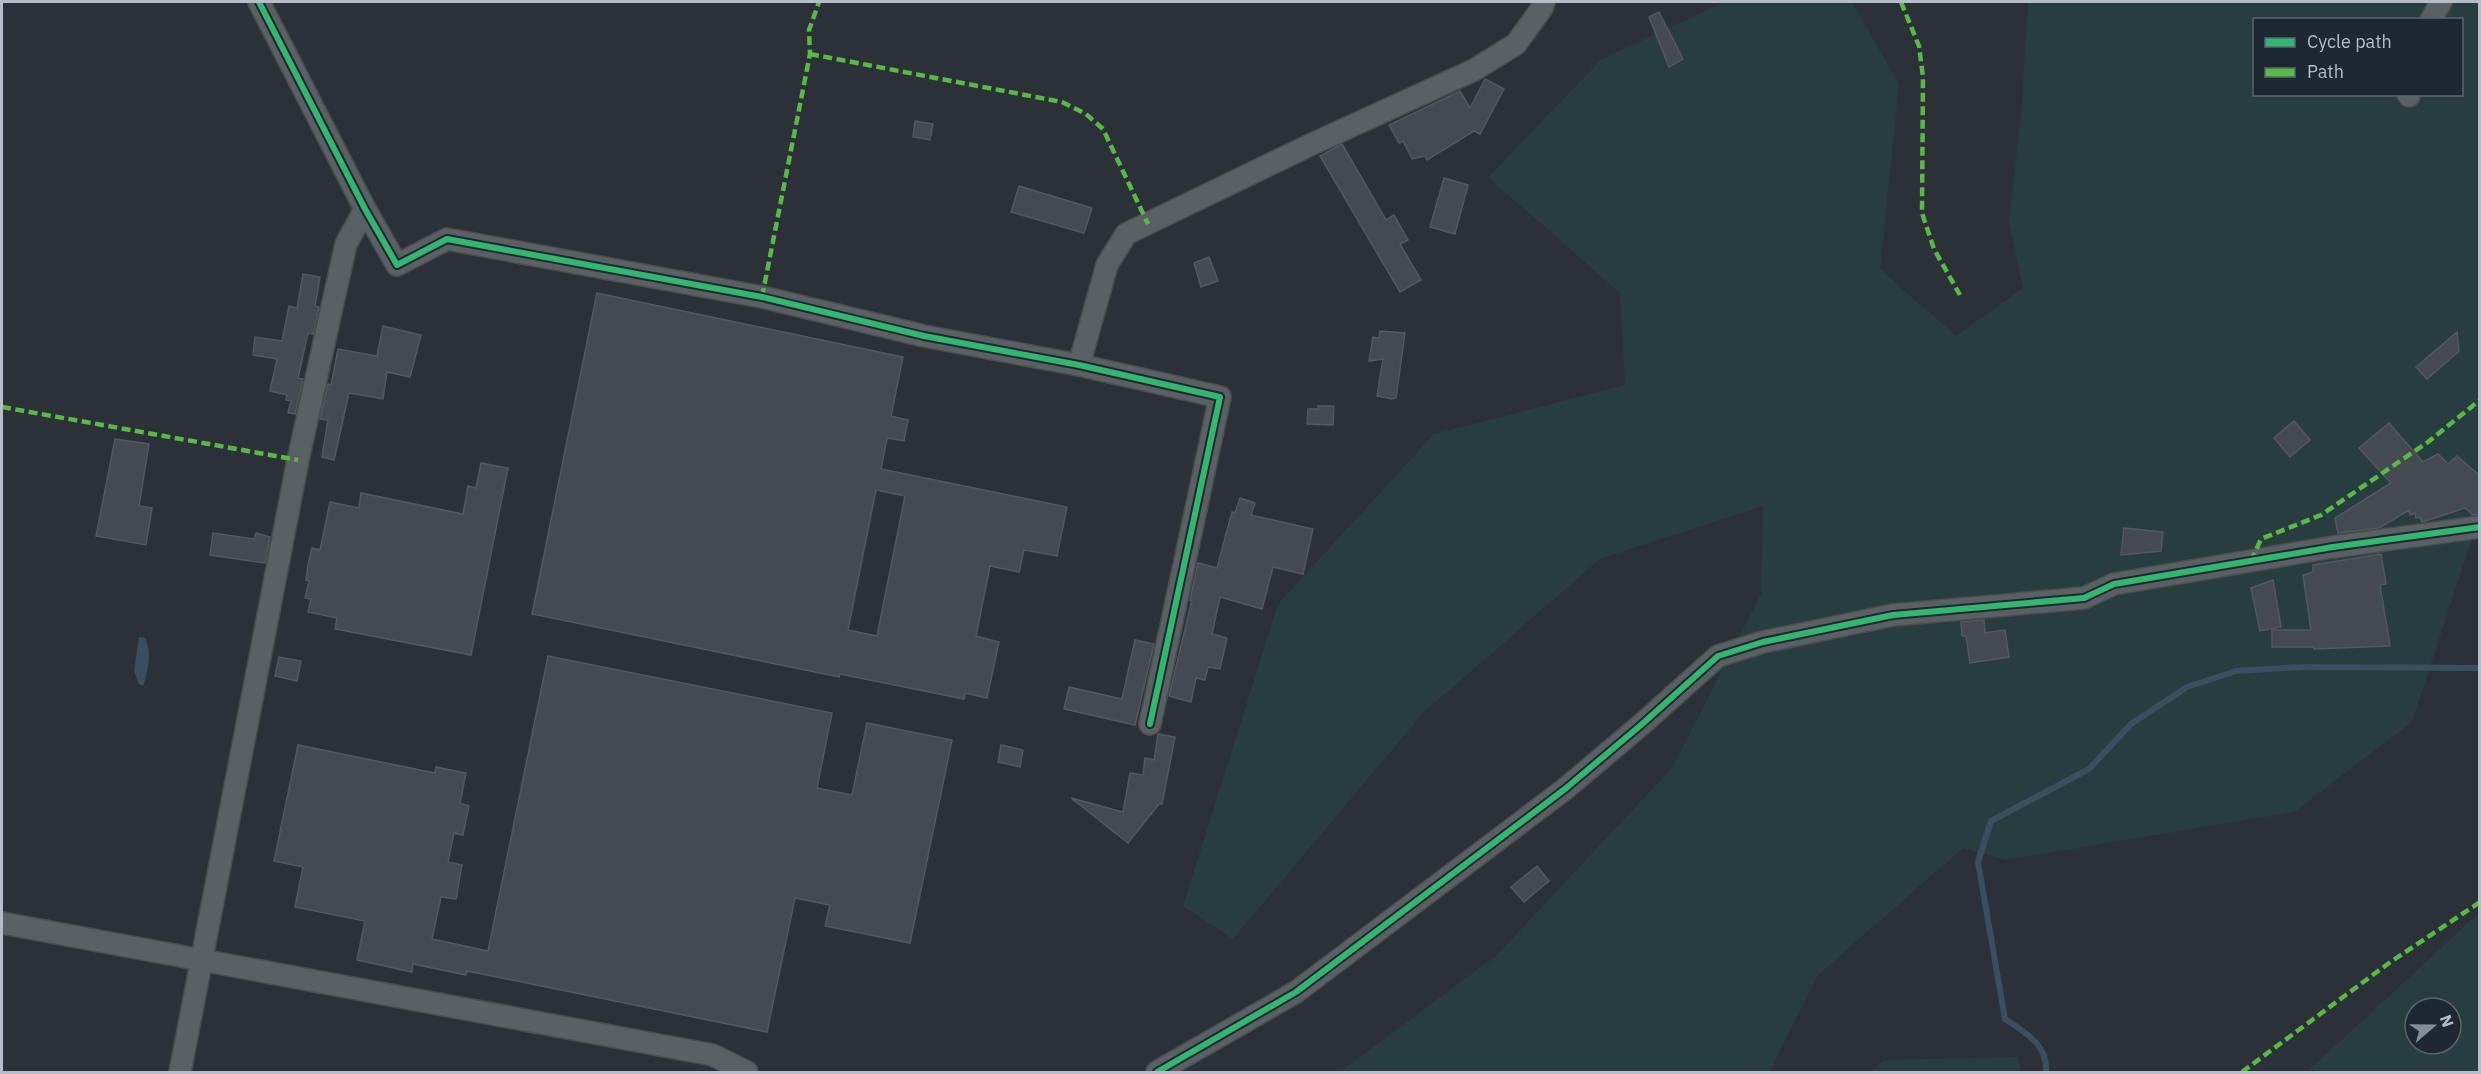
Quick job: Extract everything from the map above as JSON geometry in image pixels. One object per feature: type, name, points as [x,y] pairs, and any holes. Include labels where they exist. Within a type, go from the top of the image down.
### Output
[{"type":"street","points":[[259,2],[365,209],[397,265],[447,240],[762,297],[924,336],[1079,365],[1220,397],[1150,724]]},
{"type":"street","points":[[1079,365],[1107,264],[1126,234],[1310,145],[1474,70],[1516,44],[1544,2]]},
{"type":"street","points":[[2432,18],[2441,2]]},
{"type":"street","points":[[180,1072],[298,460],[346,244],[365,209]]},
{"type":"street","points":[[1157,1072],[1296,992],[1565,789],[1641,726],[1718,656],[1763,642],[1893,615],[2084,598],[2114,584],[2334,547],[2480,527]]},
{"type":"street","points":[[2,923],[713,1055],[747,1072]]},
{"type":"green space","points":[[1724,2],[1852,2],[1899,84],[1880,269],[1956,336],[2023,288],[2009,222],[2021,114],[2028,2],[2479,2],[2479,517],[2412,722],[2294,812],[2006,860],[1963,848],[1817,976],[1771,1069],[1765,1072],[1340,1072],[1496,956],[1672,768],[1761,594],[1763,506],[1600,559],[1423,713],[1233,939],[1183,906],[1278,604],[1434,434],[1625,385],[1620,293],[1488,177],[1601,60]]},
{"type":"green space","points":[[2479,913],[2479,1072],[2307,1072]]},
{"type":"green space","points":[[2018,1057],[2021,1072],[1871,1072],[1884,1060]]},
{"type":"water","points":[[139,637],[145,638],[149,655],[143,686],[139,684],[134,671]]},
{"type":"building","points":[[1659,12],[1683,59],[1669,67],[1649,17]]},
{"type":"building","points":[[1485,79],[1504,89],[1480,134],[1474,131],[1427,160],[1425,156],[1412,159],[1403,141],[1399,143],[1389,125],[1460,91],[1470,108]]},
{"type":"building","points":[[915,121],[933,124],[930,140],[913,137]]},
{"type":"building","points":[[1342,144],[1386,220],[1394,215],[1408,240],[1400,244],[1421,280],[1400,292],[1320,156]]},
{"type":"building","points":[[1444,178],[1468,185],[1455,234],[1430,227]]},
{"type":"building","points":[[1019,186],[1092,208],[1084,233],[1011,212]]},
{"type":"building","points":[[1209,257],[1218,281],[1201,287],[1194,263]]},
{"type":"building","points":[[303,274],[320,277],[315,306],[319,307],[313,334],[308,333],[298,378],[303,379],[295,414],[288,413],[291,401],[286,400],[287,395],[270,391],[277,359],[253,355],[255,337],[282,341],[289,306],[297,308]]},
{"type":"building","points":[[597,293],[903,357],[891,416],[908,420],[904,441],[887,438],[881,469],[1067,507],[1057,556],[1024,550],[1019,572],[990,566],[976,636],[999,642],[987,698],[965,693],[964,699],[840,674],[839,677],[532,614]],"holes":[[[876,490],[905,496],[877,636],[848,630]]]},
{"type":"building","points":[[383,326],[421,335],[410,377],[387,372],[383,399],[349,393],[334,460],[322,457],[328,420],[320,419],[328,384],[331,385],[338,349],[377,356]]},
{"type":"building","points":[[1380,331],[1405,333],[1396,398],[1392,399],[1377,396],[1383,359],[1369,361],[1373,337],[1379,338]]},
{"type":"building","points":[[2457,332],[2459,351],[2427,379],[2416,367]]},
{"type":"building","points":[[1318,406],[1334,406],[1333,425],[1307,424],[1308,409],[1318,409]]},
{"type":"building","points":[[2294,421],[2310,440],[2290,457],[2274,438]]},
{"type":"building","points":[[2389,423],[2423,462],[2438,454],[2448,464],[2457,456],[2480,476],[2480,514],[2473,515],[2465,508],[2422,522],[2420,517],[2416,518],[2415,513],[2410,515],[2409,510],[2379,528],[2338,533],[2335,518],[2391,483],[2359,448]]},
{"type":"building","points":[[115,439],[149,444],[139,506],[152,508],[146,545],[96,536]]},
{"type":"building","points":[[481,463],[508,468],[471,655],[335,629],[337,618],[308,612],[311,599],[305,598],[309,581],[306,580],[308,565],[312,548],[320,550],[330,502],[359,508],[361,493],[463,514],[468,486],[476,488]]},
{"type":"building","points":[[1240,498],[1255,503],[1251,515],[1313,529],[1303,574],[1273,567],[1262,609],[1220,597],[1212,634],[1227,638],[1220,669],[1208,667],[1205,680],[1196,678],[1191,702],[1169,696],[1192,600],[1190,600],[1198,563],[1217,568],[1232,512],[1235,513]]},
{"type":"building","points":[[2124,528],[2163,532],[2161,551],[2121,555]]},
{"type":"building","points":[[213,533],[254,539],[256,533],[270,537],[265,563],[210,555]]},
{"type":"building","points":[[2381,554],[2386,584],[2380,585],[2390,646],[2314,649],[2313,647],[2272,647],[2272,630],[2311,630],[2303,575],[2313,572],[2313,565]]},
{"type":"building","points":[[2273,580],[2281,627],[2260,631],[2251,588]]},
{"type":"building","points":[[1984,620],[1985,633],[2005,630],[2009,657],[1970,663],[1966,636],[1962,636],[1961,622]]},
{"type":"building","points":[[1135,640],[1154,644],[1135,725],[1064,709],[1069,687],[1122,699]]},
{"type":"building","points":[[548,656],[832,713],[817,788],[852,795],[867,723],[952,740],[910,943],[825,926],[830,905],[795,898],[767,1032],[467,971],[466,975],[413,964],[412,972],[357,960],[365,921],[295,907],[303,867],[274,861],[298,745],[435,773],[436,767],[466,773],[460,803],[469,806],[463,835],[454,833],[448,862],[462,865],[456,899],[441,897],[432,939],[488,951]]},
{"type":"building","points":[[279,657],[301,661],[297,681],[275,676]]},
{"type":"building","points":[[1158,734],[1175,737],[1162,804],[1159,804],[1128,843],[1071,798],[1123,812],[1130,773],[1143,775],[1145,758],[1154,760]]},
{"type":"building","points":[[1001,745],[1023,750],[1020,767],[998,762]]},
{"type":"building","points":[[1537,866],[1549,881],[1524,902],[1511,887]]},
{"type":"waterway","points":[[2046,1072],[2046,1063],[2039,1047],[2028,1035],[2005,1019],[1978,862],[1991,821],[2089,769],[2131,724],[2187,687],[2236,671],[2302,667],[2480,668]]},
{"type":"marked path","points":[[762,297],[810,54],[809,30],[819,2]]},
{"type":"marked path","points":[[1901,2],[1919,46],[1923,77],[1922,213],[1934,249],[1960,295]]},
{"type":"marked path","points":[[810,54],[1062,102],[1086,114],[1103,129],[1148,224]]},
{"type":"marked path","points":[[2251,561],[2261,539],[2321,515],[2428,442],[2480,400]]},
{"type":"marked path","points":[[2,407],[298,460]]},
{"type":"marked path","points":[[2242,1072],[2389,963],[2480,902]]},
{"type":"cycle path","points":[[259,2],[365,209],[397,265],[447,239],[762,297],[924,336],[1079,365],[1220,397],[1150,724]]},
{"type":"cycle path","points":[[1157,1072],[1296,992],[1565,789],[1718,656],[1763,642],[1893,615],[2084,598],[2114,584],[2333,547],[2480,527]]}]
